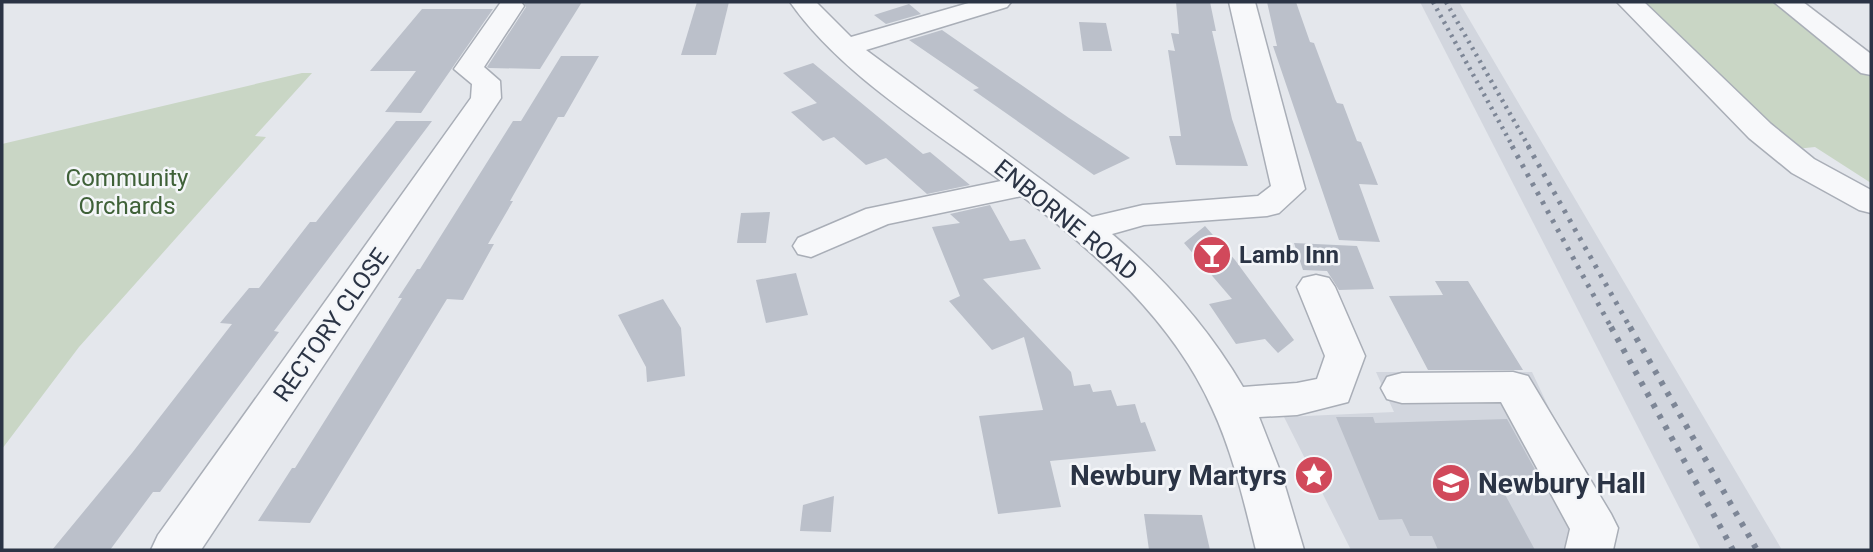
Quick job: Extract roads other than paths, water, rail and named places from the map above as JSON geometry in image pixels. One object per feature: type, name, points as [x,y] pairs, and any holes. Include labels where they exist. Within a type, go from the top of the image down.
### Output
[{"type":"street","name":"ENBORNE ROAD","points":[[803,2],[812,15],[848,47],[939,120],[1086,230],[1145,285],[1207,362],[1231,403],[1254,458],[1280,550]]},
{"type":"street","points":[[848,47],[998,2]]},
{"type":"street","points":[[1086,230],[1143,215],[1267,206],[1288,188],[1242,2]]},
{"type":"street","points":[[1630,2],[1760,131],[1803,166],[1871,203]]},
{"type":"street","points":[[1787,2],[1871,67]]},
{"type":"street","name":"RECTORY CLOSE","points":[[175,550],[486,98],[486,81],[468,69],[511,6]]},
{"type":"street","points":[[811,246],[878,216],[1028,185]]},
{"type":"street","points":[[1231,403],[1297,399],[1333,391],[1345,356],[1316,287]]},
{"type":"street","points":[[1402,388],[1513,387],[1594,528],[1589,550]]},
{"type":"railway","points":[[1433,2],[1513,147]]},
{"type":"railway","points":[[1446,2],[1529,147]]},
{"type":"railway","points":[[1512,146],[1612,329]]},
{"type":"railway","points":[[1528,146],[1631,329]]},
{"type":"railway","points":[[1611,327],[1733,550]]},
{"type":"railway","points":[[1630,327],[1757,550]]},
{"type":"place","name":"Lamb Inn","points":[[1212,255]]},
{"type":"place","name":"Newbury Martyrs","points":[[1314,475]]},
{"type":"place","name":"Newbury Hall","points":[[1451,483]]},
{"type":"park label","name":"Community Orchards","points":[[127,192]]}]
